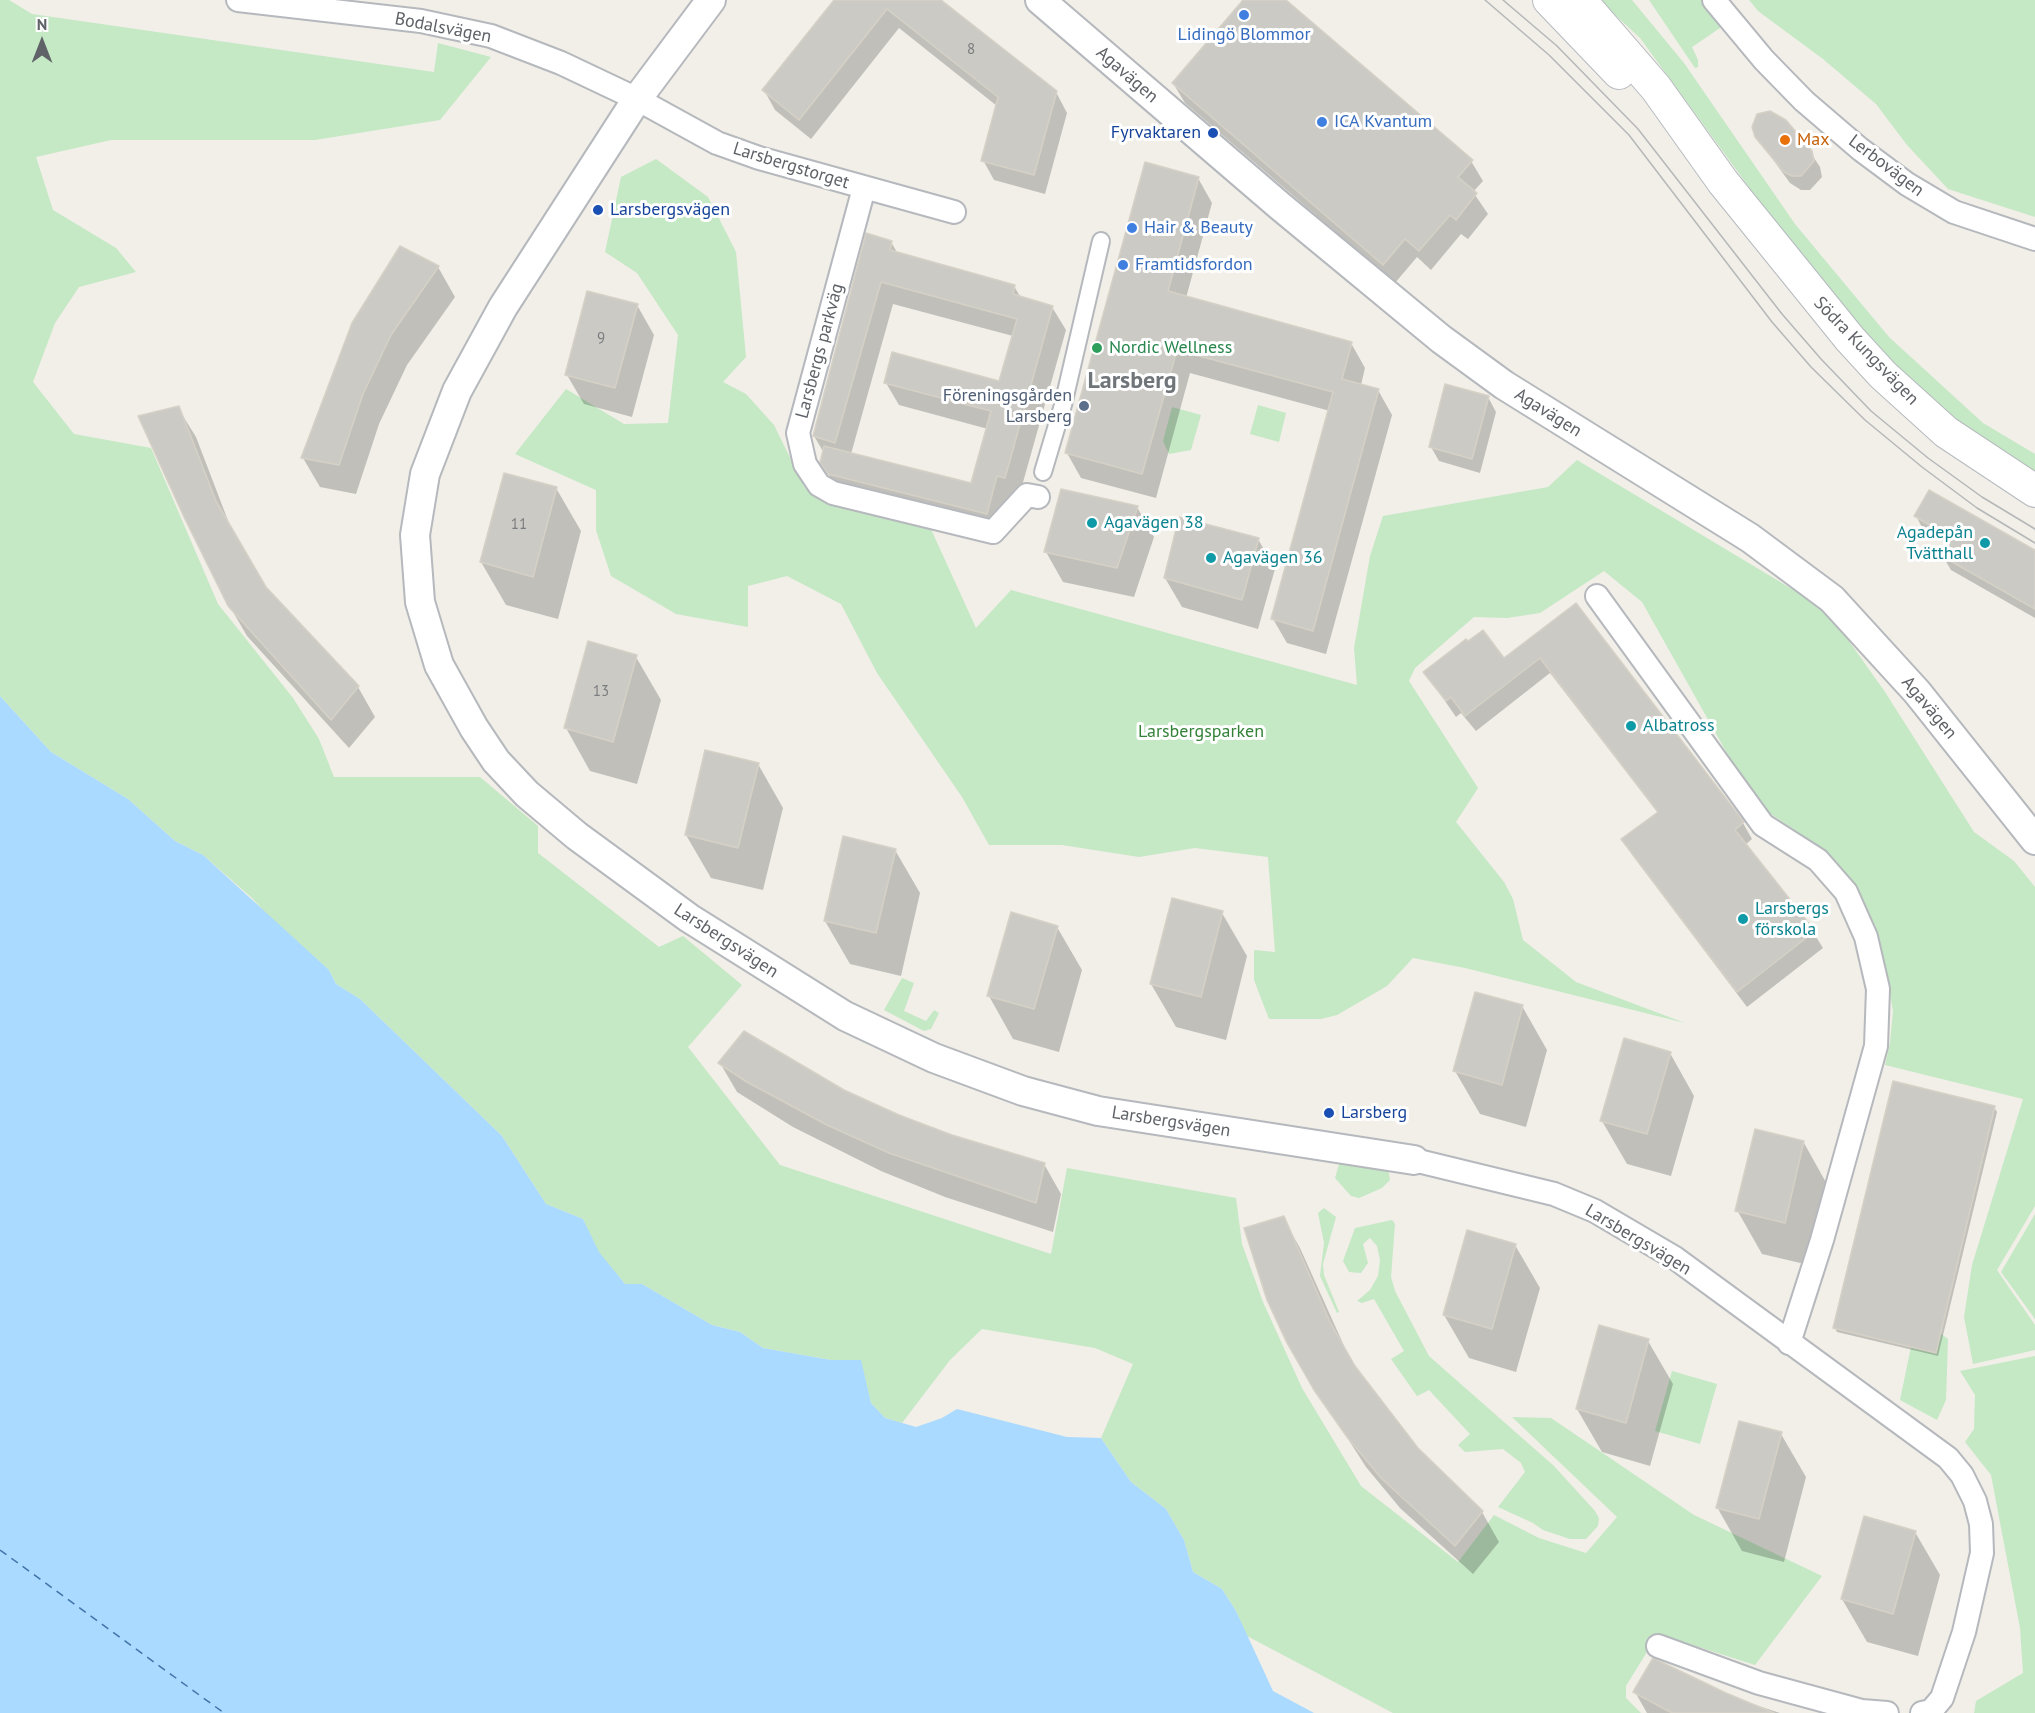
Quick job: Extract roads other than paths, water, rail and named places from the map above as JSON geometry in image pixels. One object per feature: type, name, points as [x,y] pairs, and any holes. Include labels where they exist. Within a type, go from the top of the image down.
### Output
[{"type":"main road","name":"Södra Kungsvägen","points":[[1549,0],[1723,182]]},
{"type":"main road","name":"Södra Kungsvägen","points":[[1580,0],[1656,88],[1723,182],[1817,302],[1883,375],[1946,432],[2035,492]]},
{"type":"street","name":"Bodalsvägen","points":[[238,0],[421,21],[460,28],[491,36],[561,63],[637,99]]},
{"type":"street","name":"Larsbergsvägen","points":[[711,0],[637,99],[503,307],[457,391],[425,474],[415,535],[420,602],[426,630],[451,688],[496,761],[527,794],[577,836],[688,918],[845,1016],[934,1058],[1023,1090],[1098,1111],[1414,1160],[1554,1194],[1595,1211],[1675,1258],[1921,1437],[1948,1458],[1962,1475],[1975,1501],[1981,1524],[1982,1553],[1964,1632],[1942,1698],[1931,1711],[1922,1713]]},
{"type":"street","name":"Agavägen","points":[[1040,0],[1289,214],[1441,339],[1504,385],[1750,538],[1832,599],[1917,692],[2035,840]]},
{"type":"street","name":"Lerbovägen","points":[[1714,0],[1780,77],[1804,101],[1869,156],[1907,184],[1954,212],[2035,239]]},
{"type":"street","name":"Larsbergstorget","points":[[637,99],[717,143],[759,158],[954,212]]},
{"type":"street","name":"Larsbergs parkväg","points":[[864,188],[798,433],[805,464],[819,485],[833,493],[993,532],[1027,495],[1038,497]]},
{"type":"street","points":[[1043,472],[1063,405],[1101,241]]},
{"type":"street","points":[[1597,596],[1763,825],[1818,860],[1846,892],[1866,937],[1878,988],[1876,1046],[1822,1240],[1789,1343]]},
{"type":"street","points":[[1658,1646],[1759,1683],[1862,1711],[1887,1713]]},
{"type":"water","points":[[0,696],[51,752],[128,799],[175,841],[203,855],[329,970],[336,984],[360,999],[502,1136],[546,1204],[583,1219],[599,1252],[625,1284],[642,1284],[712,1325],[740,1332],[763,1348],[831,1360],[861,1360],[871,1403],[885,1418],[916,1427],[942,1418],[957,1409],[1067,1437],[1101,1438],[1131,1482],[1166,1509],[1184,1540],[1193,1572],[1222,1589],[1236,1611],[1273,1691],[1314,1713],[0,1713]]},
{"type":"tram line","points":[[1485,0],[1549,55],[1629,135],[1772,322],[1811,367],[1865,420],[1922,467],[1977,508],[2035,543]]},
{"type":"tram line","points":[[1503,0],[1557,46],[1638,129],[1782,314],[1871,411],[1928,458],[1982,497],[2035,529]]},
{"type":"place","name":"Lidingö Blommor","points":[[1244,15]]},
{"type":"place","name":"ICA Kvantum","points":[[1322,122]]},
{"type":"place","name":"Fyrvaktaren","points":[[1213,133]]},
{"type":"place","name":"Max","points":[[1785,140]]},
{"type":"place","name":"Larsbergsvägen","points":[[598,210]]},
{"type":"place","name":"Hair & Beauty","points":[[1132,228]]},
{"type":"place","name":"Framtidsfordon","points":[[1123,265]]},
{"type":"place","name":"Nordic Wellness","points":[[1097,348]]},
{"type":"place","name":"Föreningsgården Larsberg","points":[[1084,406]]},
{"type":"place","name":"Agavägen 38","points":[[1092,523]]},
{"type":"place","name":"Agadepån Tvätthall","points":[[1985,543]]},
{"type":"place","name":"Agavägen 36","points":[[1211,558]]},
{"type":"place","name":"Albatross","points":[[1631,726]]},
{"type":"place","name":"Larsbergs förskola","points":[[1743,919]]},
{"type":"place","name":"Larsberg","points":[[1329,1113]]},
{"type":"district","name":"Larsberg","points":[[1132,381]]},
{"type":"park label","name":"Larsbergsparken","points":[[1201,732]]}]
